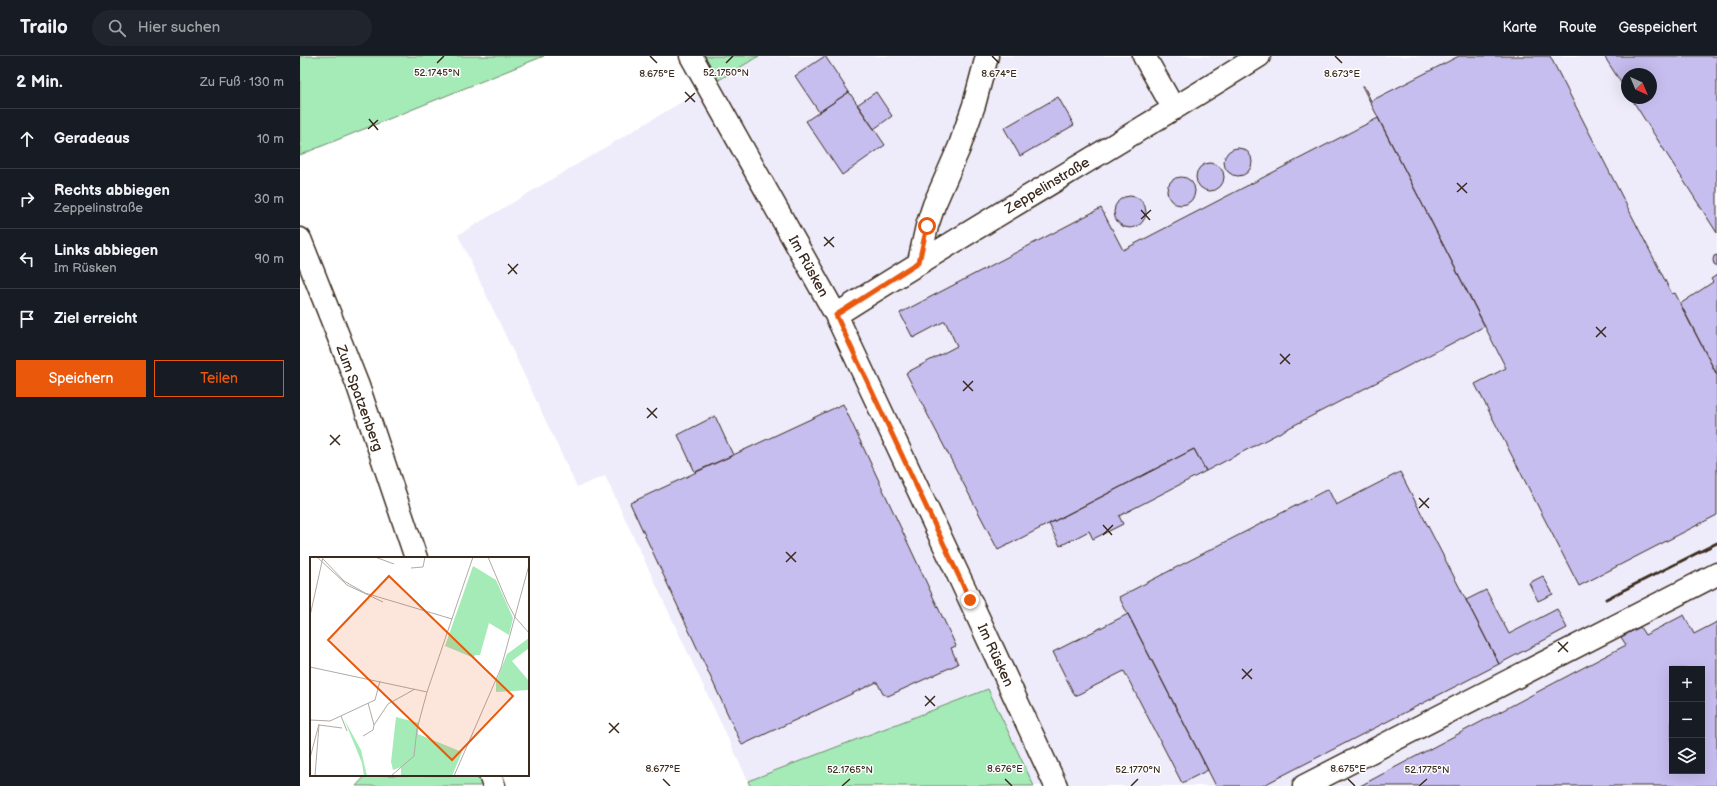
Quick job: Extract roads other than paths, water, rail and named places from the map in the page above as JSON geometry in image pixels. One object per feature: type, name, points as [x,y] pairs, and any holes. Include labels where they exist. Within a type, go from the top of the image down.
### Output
[{"type":"street","name":"Im Rüsken","points":[[691,56],[836,315],[967,592],[1056,786]]},
{"type":"street","points":[[919,262],[927,226],[934,205],[959,148],[974,105],[987,56]]},
{"type":"street","points":[[1144,56],[1174,110]]},
{"type":"street","name":"Zeppelinstraße","points":[[836,315],[919,262],[1174,110],[1259,56]]},
{"type":"street","name":"Zum Spatzenberg","points":[[300,239],[358,386],[416,557]]},
{"type":"street","points":[[1304,786],[1717,574]]},
{"type":"street","points":[[490,776],[494,786]]},
{"type":"railway","points":[[1606,599],[1717,543]]}]
